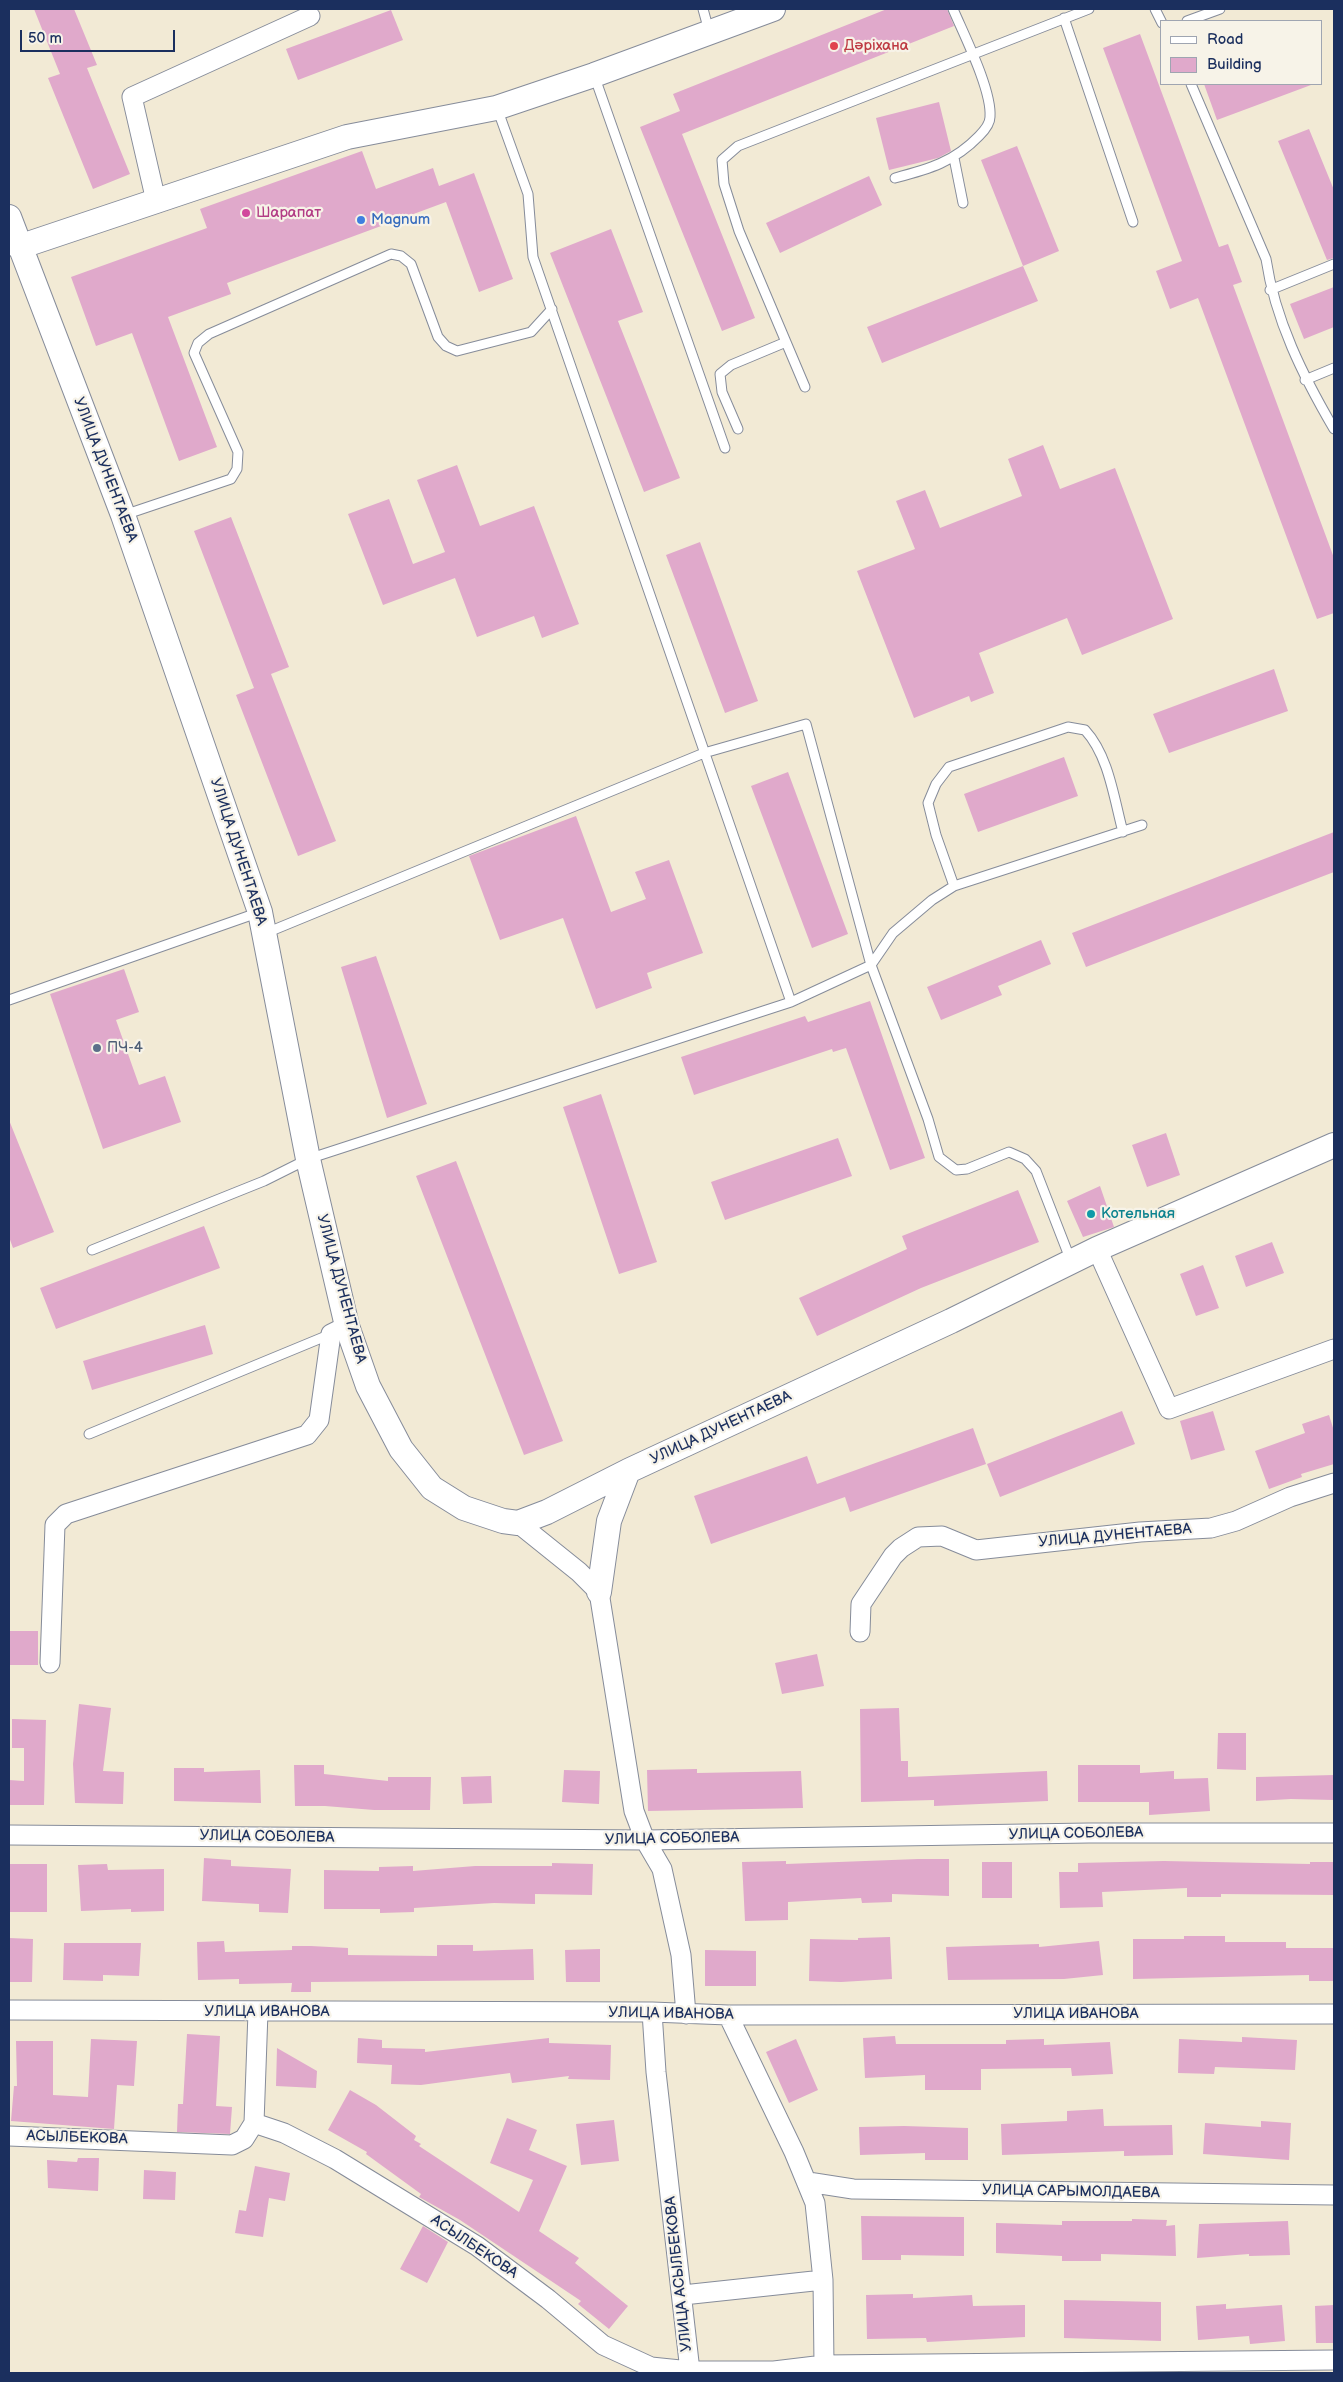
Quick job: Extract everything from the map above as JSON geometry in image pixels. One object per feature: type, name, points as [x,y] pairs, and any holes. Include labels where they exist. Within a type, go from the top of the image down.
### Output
[{"type":"street","points":[[14,248],[347,137],[496,108],[594,75],[706,20],[773,9]]},
{"type":"street","points":[[156,201],[132,97],[310,16]]},
{"type":"street","name":"УЛИЦА ДУНЕНТАЕВА","points":[[9,217],[14,248],[123,515],[262,923],[339,1330],[401,1449],[432,1488],[464,1508],[503,1521],[518,1523],[547,1512],[628,1471],[951,1320],[1097,1249],[1334,1145]]},
{"type":"street","points":[[1097,1249],[1169,1409],[1334,1349]]},
{"type":"street","points":[[50,1663],[55,1525],[66,1514],[307,1435],[319,1420],[339,1330]]},
{"type":"street","points":[[628,1471],[609,1521],[599,1592],[634,1811],[644,1840],[662,1869],[681,1955],[686,2014]]},
{"type":"street","name":"УЛИЦА ДУНЕНТАЕВА","points":[[860,1632],[861,1604],[894,1556],[918,1537],[942,1536],[976,1550],[1140,1532],[1211,1528],[1236,1521],[1290,1497],[1334,1482]]},
{"type":"street","points":[[518,1523],[573,1567],[599,1592]]},
{"type":"street","name":"УЛИЦА СОБОЛЕВА","points":[[9,1835],[644,1840],[1089,1833],[1334,1833]]},
{"type":"street","name":"УЛИЦА ИВАНОВА","points":[[9,2010],[652,2012],[728,2015],[1334,2014]]},
{"type":"street","points":[[254,2123],[258,2012]]},
{"type":"street","name":"УЛИЦА АСЫЛБЕКОВА","points":[[652,2012],[656,2072],[683,2295],[690,2371],[774,2372],[824,2365],[1334,2360]]},
{"type":"street","points":[[728,2015],[808,2182],[815,2203],[823,2280],[824,2365]]},
{"type":"street","name":"АСЫЛБЕКОВА","points":[[9,2136],[232,2145],[244,2139],[254,2123],[284,2134],[335,2159],[468,2241],[548,2299],[603,2345],[651,2367],[690,2371]]},
{"type":"street","name":"УЛИЦА САРЫМОЛДАЕВА","points":[[808,2182],[853,2189],[1334,2195]]},
{"type":"street","points":[[683,2295],[823,2280]]},
{"type":"lane","points":[[895,178],[932,168],[954,158],[985,129],[991,118],[988,99],[953,9]]},
{"type":"lane","points":[[805,387],[739,231],[724,184],[722,160],[738,146],[1088,9]]},
{"type":"lane","points":[[1190,20],[1220,9]]},
{"type":"lane","points":[[1064,18],[1133,222]]},
{"type":"lane","points":[[594,75],[726,448]]},
{"type":"lane","points":[[1191,85],[1266,259],[1270,290],[1305,380],[1334,429]]},
{"type":"lane","points":[[496,108],[528,194],[533,257],[792,1002]]},
{"type":"lane","points":[[954,158],[963,203]]},
{"type":"lane","points":[[123,515],[231,479],[237,469],[238,452],[194,353],[198,343],[209,334],[391,254],[401,256],[410,264],[438,337],[446,346],[457,351],[531,332],[552,309]]},
{"type":"lane","points":[[1270,290],[1334,264]]},
{"type":"lane","points":[[738,429],[722,392],[720,374],[731,365],[786,342]]},
{"type":"lane","points":[[1305,380],[1334,368]]},
{"type":"lane","points":[[9,1000],[262,923],[704,753],[806,724],[871,965],[939,1157],[956,1170],[967,1169],[1009,1152],[1025,1159],[1036,1171],[1072,1262]]},
{"type":"lane","points":[[954,886],[936,835],[928,803],[936,784],[949,767],[1020,742],[1068,727],[1086,730],[1094,739],[1105,767],[1124,832]]},
{"type":"lane","points":[[92,1250],[264,1182],[308,1159],[792,1002],[871,965],[893,933],[932,900],[954,886],[1142,825]]},
{"type":"lane","points":[[89,1434],[339,1330]]},
{"type":"building","points":[[34,9],[74,9],[97,65],[87,68],[130,174],[93,189],[48,78],[60,74]]},
{"type":"building","points":[[887,9],[947,9],[954,26],[682,134],[755,318],[722,331],[640,127],[680,111],[673,94]]},
{"type":"building","points":[[391,10],[403,40],[298,80],[286,49]]},
{"type":"building","points":[[1140,34],[1219,247],[1228,244],[1242,282],[1233,285],[1334,558],[1334,613],[1317,619],[1198,298],[1170,309],[1156,271],[1182,261],[1103,48]]},
{"type":"building","points":[[1204,85],[1311,85],[1217,120]]},
{"type":"building","points":[[939,102],[951,151],[938,158],[889,170],[876,118]]},
{"type":"building","points":[[1309,129],[1334,190],[1334,258],[1327,260],[1278,141]]},
{"type":"building","points":[[1017,146],[1059,251],[1023,266],[981,160]]},
{"type":"building","points":[[362,151],[376,189],[433,168],[439,186],[474,173],[513,279],[479,292],[446,202],[227,283],[231,294],[168,317],[217,447],[179,461],[132,333],[96,346],[71,277],[207,228],[200,209]]},
{"type":"building","points":[[869,176],[882,205],[780,253],[766,223]]},
{"type":"building","points":[[611,229],[643,312],[618,321],[680,478],[644,492],[550,253]]},
{"type":"building","points":[[1023,266],[1038,301],[882,363],[867,327]]},
{"type":"building","points":[[1334,287],[1334,327],[1304,339],[1290,304]]},
{"type":"building","points":[[1043,445],[1060,489],[1115,468],[1173,619],[1082,655],[1067,618],[979,653],[994,693],[971,702],[969,696],[914,718],[857,571],[915,549],[896,501],[925,490],[940,528],[1022,496],[1008,459]]},
{"type":"building","points":[[457,465],[480,526],[534,506],[579,624],[542,638],[534,616],[477,637],[455,578],[383,605],[348,514],[389,499],[413,564],[445,552],[417,480]]},
{"type":"building","points":[[231,517],[289,667],[271,674],[336,841],[298,856],[236,695],[254,688],[194,531]]},
{"type":"building","points":[[700,542],[758,701],[725,713],[666,555]]},
{"type":"building","points":[[1274,669],[1288,711],[1169,753],[1153,714]]},
{"type":"building","points":[[1064,757],[1078,796],[978,832],[964,794]]},
{"type":"building","points":[[788,772],[848,934],[812,948],[751,786]]},
{"type":"building","points":[[576,816],[611,912],[646,899],[635,872],[669,860],[703,953],[647,973],[652,988],[596,1009],[563,918],[500,940],[469,856]]},
{"type":"building","points":[[1334,832],[1334,872],[1086,967],[1072,933]]},
{"type":"building","points":[[1041,940],[1051,964],[998,986],[1002,995],[941,1020],[927,987]]},
{"type":"building","points":[[376,956],[427,1104],[387,1118],[341,967]]},
{"type":"building","name":"ПЧ-4","points":[[124,969],[139,1012],[116,1020],[139,1085],[165,1076],[181,1122],[103,1149],[50,994]]},
{"type":"building","points":[[870,1001],[925,1158],[890,1170],[846,1048],[833,1052],[832,1049],[694,1095],[681,1057],[805,1016],[808,1022]]},
{"type":"building","points":[[601,1094],[657,1262],[619,1274],[563,1107]]},
{"type":"building","points":[[9,1120],[54,1232],[13,1248],[9,1237]]},
{"type":"building","points":[[1166,1133],[1180,1175],[1147,1187],[1132,1145]]},
{"type":"building","points":[[838,1138],[852,1176],[725,1220],[711,1182]]},
{"type":"building","points":[[456,1161],[563,1441],[524,1455],[416,1176]]},
{"type":"building","name":"Котельная","points":[[1100,1186],[1114,1227],[1083,1237],[1067,1201]]},
{"type":"building","points":[[1018,1190],[1039,1242],[921,1288],[817,1336],[799,1298],[907,1249],[902,1236]]},
{"type":"building","points":[[204,1226],[220,1268],[56,1329],[40,1288]]},
{"type":"building","points":[[1272,1242],[1284,1273],[1246,1287],[1235,1256]]},
{"type":"building","points":[[1203,1265],[1219,1308],[1196,1316],[1180,1274]]},
{"type":"building","points":[[205,1325],[213,1354],[92,1390],[83,1361]]},
{"type":"building","points":[[1122,1411],[1135,1444],[1000,1497],[987,1464]]},
{"type":"building","points":[[1213,1411],[1225,1450],[1191,1460],[1180,1421]]},
{"type":"building","points":[[1329,1415],[1334,1431],[1334,1464],[1301,1474],[1302,1477],[1269,1489],[1255,1451],[1305,1433],[1302,1424]]},
{"type":"building","points":[[973,1428],[986,1464],[850,1512],[845,1497],[711,1544],[694,1496],[807,1456],[817,1484]]},
{"type":"building","points":[[9,1631],[38,1631],[38,1665],[9,1665]]},
{"type":"building","points":[[817,1654],[824,1686],[782,1694],[775,1663]]},
{"type":"building","points":[[79,1704],[111,1708],[103,1771],[124,1772],[123,1804],[75,1803],[73,1764]]},
{"type":"building","points":[[899,1708],[901,1761],[908,1761],[908,1777],[1047,1771],[1048,1801],[934,1806],[934,1800],[861,1802],[860,1709]]},
{"type":"building","points":[[12,1719],[46,1720],[44,1805],[9,1805],[9,1780],[24,1781],[24,1748],[12,1748]]},
{"type":"building","points":[[1218,1733],[1246,1733],[1246,1770],[1217,1769]]},
{"type":"building","points":[[294,1765],[324,1765],[324,1774],[388,1781],[388,1777],[431,1777],[430,1810],[374,1810],[325,1806],[295,1806]]},
{"type":"building","points":[[1078,1765],[1140,1765],[1140,1773],[1174,1771],[1174,1779],[1208,1778],[1210,1811],[1149,1815],[1149,1802],[1078,1802]]},
{"type":"building","points":[[174,1768],[204,1768],[204,1772],[260,1770],[261,1803],[174,1801]]},
{"type":"building","points":[[697,1769],[697,1773],[801,1771],[803,1808],[648,1811],[647,1770]]},
{"type":"building","points":[[564,1770],[600,1771],[599,1804],[562,1802]]},
{"type":"building","points":[[1334,1775],[1334,1800],[1291,1799],[1256,1801],[1256,1777]]},
{"type":"building","points":[[491,1776],[492,1803],[463,1804],[461,1777]]},
{"type":"building","points":[[204,1858],[231,1860],[231,1866],[291,1869],[288,1913],[259,1912],[259,1904],[202,1901]]},
{"type":"building","points":[[949,1859],[949,1896],[892,1894],[892,1902],[862,1903],[861,1898],[788,1902],[788,1920],[745,1921],[742,1862],[786,1861],[786,1864]]},
{"type":"building","points":[[1164,1861],[1310,1864],[1310,1862],[1334,1862],[1334,1895],[1221,1894],[1221,1897],[1187,1897],[1187,1888],[1102,1892],[1103,1907],[1060,1908],[1059,1872],[1078,1872],[1078,1863]]},
{"type":"building","points":[[982,1862],[1012,1862],[1012,1898],[982,1898]]},
{"type":"building","points":[[552,1863],[593,1864],[592,1895],[535,1894],[535,1904],[494,1903],[414,1908],[414,1912],[380,1913],[380,1909],[324,1909],[324,1870],[379,1871],[379,1867],[413,1866],[413,1871],[475,1866],[552,1866]]},
{"type":"building","points":[[9,1864],[47,1864],[47,1912],[9,1912]]},
{"type":"building","points":[[107,1864],[108,1870],[164,1869],[164,1911],[131,1912],[131,1909],[81,1911],[78,1865]]},
{"type":"building","points":[[1184,1936],[1225,1936],[1225,1942],[1286,1942],[1286,1948],[1334,1948],[1334,1981],[1309,1981],[1309,1975],[1133,1979],[1133,1939],[1184,1939]]},
{"type":"building","points":[[890,1937],[892,1979],[841,1982],[809,1981],[810,1939],[858,1940],[858,1938]]},
{"type":"building","points":[[9,1938],[33,1939],[32,1982],[9,1982]]},
{"type":"building","points":[[224,1941],[225,1952],[292,1950],[292,1946],[311,1946],[348,1948],[348,1955],[437,1956],[437,1945],[473,1945],[473,1951],[533,1949],[534,1980],[311,1982],[311,1992],[291,1992],[292,1983],[239,1984],[239,1979],[198,1980],[197,1942]]},
{"type":"building","points":[[1099,1941],[1103,1975],[1064,1979],[948,1980],[946,1947],[1039,1944],[1039,1947]]},
{"type":"building","points":[[64,1943],[141,1943],[139,1976],[103,1975],[103,1981],[63,1980]]},
{"type":"building","points":[[600,1949],[600,1982],[566,1982],[565,1950]]},
{"type":"building","points":[[705,1950],[756,1951],[756,1986],[705,1986]]},
{"type":"building","points":[[187,2034],[220,2036],[216,2106],[232,2107],[230,2134],[177,2132],[178,2104],[183,2104]]},
{"type":"building","points":[[895,2036],[896,2044],[1006,2044],[1006,2040],[1044,2039],[1044,2045],[1110,2042],[1113,2074],[1072,2076],[1071,2068],[981,2069],[981,2090],[925,2090],[925,2075],[865,2078],[863,2038]]},
{"type":"building","points":[[1242,2037],[1297,2040],[1295,2070],[1215,2067],[1214,2074],[1178,2073],[1179,2039],[1242,2042]]},
{"type":"building","points":[[358,2038],[382,2040],[382,2048],[425,2049],[425,2052],[549,2038],[549,2043],[611,2045],[610,2080],[568,2079],[569,2076],[512,2083],[510,2073],[421,2085],[391,2084],[392,2065],[357,2063]]},
{"type":"building","points":[[91,2039],[137,2041],[134,2086],[117,2085],[114,2129],[11,2121],[14,2086],[17,2086],[16,2041],[53,2041],[53,2095],[88,2097]]},
{"type":"building","points":[[796,2039],[818,2090],[789,2103],[766,2052]]},
{"type":"building","points":[[277,2048],[317,2071],[316,2088],[276,2086]]},
{"type":"building","points":[[350,2090],[376,2105],[416,2136],[414,2140],[421,2144],[419,2146],[519,2212],[533,2180],[490,2163],[507,2118],[537,2130],[529,2150],[567,2166],[539,2231],[579,2258],[575,2263],[628,2306],[609,2329],[578,2304],[581,2301],[460,2220],[419,2197],[421,2194],[366,2154],[367,2152],[328,2130]]},
{"type":"building","points":[[1103,2109],[1104,2126],[1172,2125],[1173,2155],[1124,2156],[1124,2151],[1002,2155],[1001,2124],[1067,2121],[1067,2111]]},
{"type":"building","points":[[614,2120],[619,2161],[581,2165],[576,2124]]},
{"type":"building","points":[[1261,2121],[1291,2123],[1289,2160],[1203,2154],[1205,2123],[1261,2127]]},
{"type":"building","points":[[859,2127],[968,2128],[968,2160],[925,2160],[925,2153],[860,2155]]},
{"type":"building","points":[[78,2158],[99,2158],[98,2191],[48,2188],[47,2160],[77,2162]]},
{"type":"building","points":[[255,2166],[290,2173],[285,2201],[269,2198],[263,2237],[235,2233],[239,2210],[246,2211]]},
{"type":"building","points":[[144,2170],[176,2172],[175,2200],[143,2199]]},
{"type":"building","points":[[861,2216],[964,2217],[964,2256],[901,2255],[901,2260],[862,2260]]},
{"type":"building","points":[[1132,2219],[1167,2220],[1166,2226],[1175,2225],[1176,2256],[1101,2254],[1101,2261],[1062,2261],[1062,2256],[996,2253],[996,2223],[1062,2225],[1062,2221],[1132,2221]]},
{"type":"building","points":[[1288,2221],[1290,2255],[1249,2256],[1249,2254],[1197,2258],[1199,2224]]},
{"type":"building","points":[[423,2226],[448,2242],[427,2283],[400,2269]]},
{"type":"building","points":[[913,2294],[913,2298],[972,2295],[973,2306],[1025,2305],[1025,2337],[927,2342],[926,2338],[867,2339],[866,2295]]},
{"type":"building","points":[[1064,2300],[1161,2302],[1161,2341],[1064,2338]]},
{"type":"building","points":[[1226,2304],[1226,2309],[1282,2305],[1285,2341],[1250,2344],[1249,2336],[1198,2340],[1196,2306]]},
{"type":"building","points":[[1334,2305],[1334,2343],[1316,2343],[1315,2306]]},
{"type":"place","name":"Дəріхана","points":[[834,46]]},
{"type":"place","name":"Шарапат","points":[[246,213]]},
{"type":"place","name":"Magnum","points":[[361,220]]},
{"type":"place","name":"ПЧ-4","points":[[97,1048]]},
{"type":"place","name":"Котельная","points":[[1091,1214]]}]
